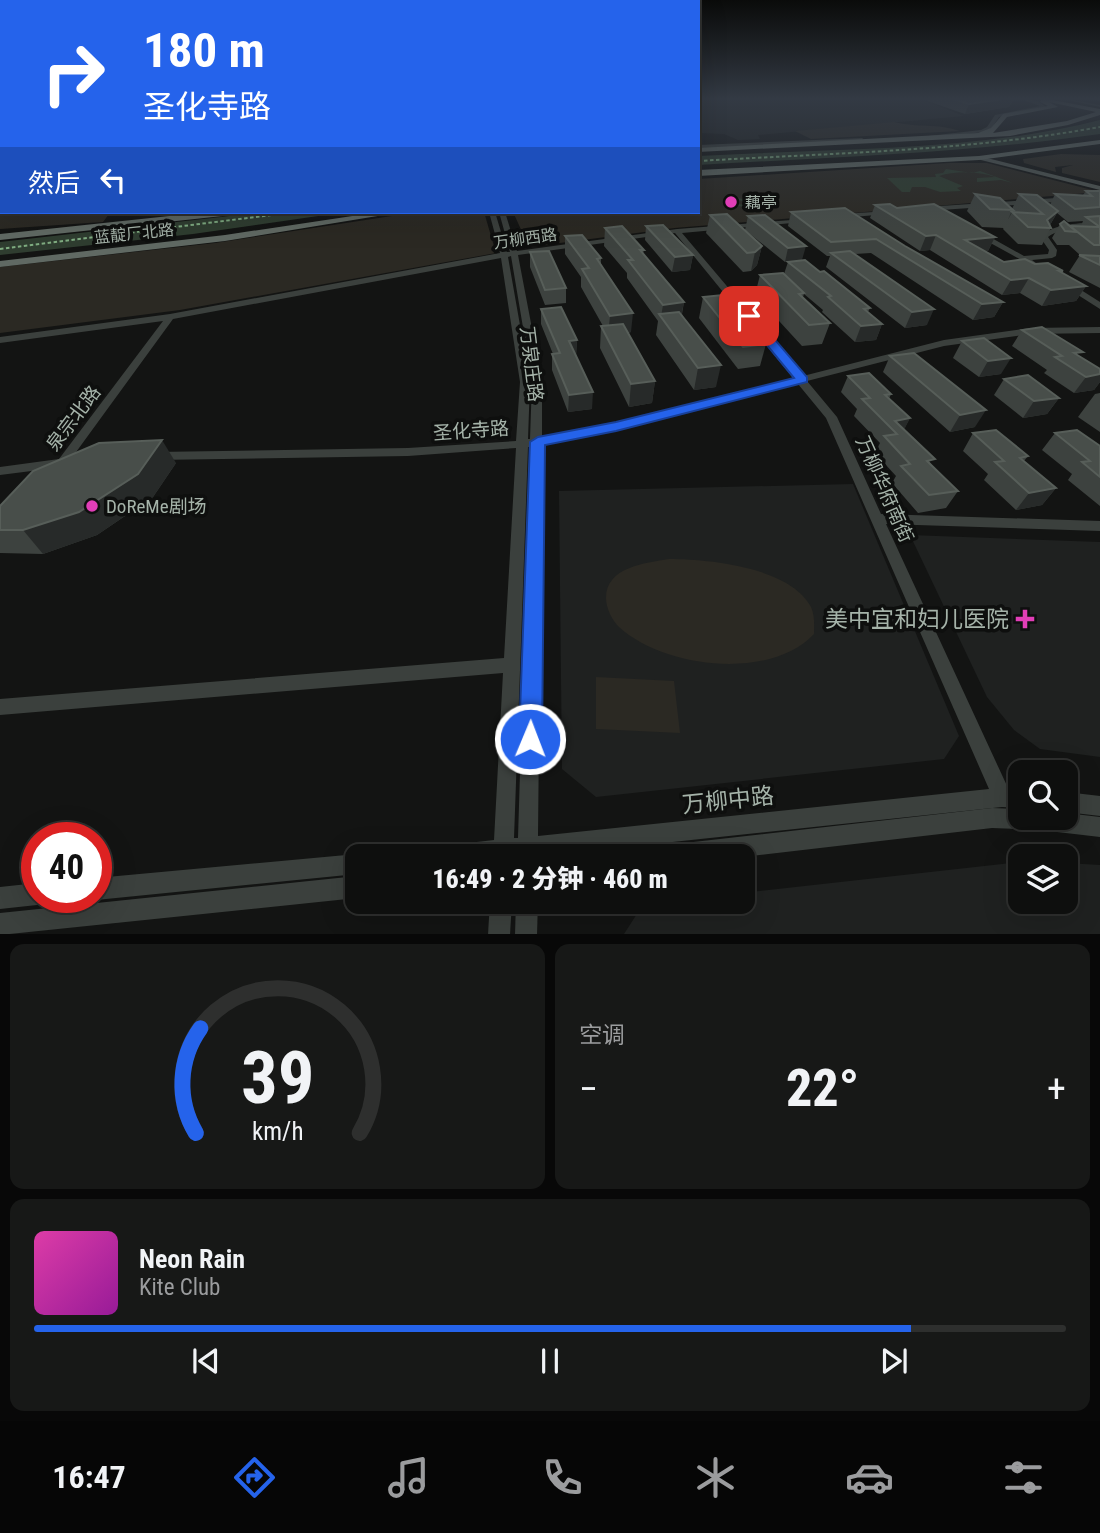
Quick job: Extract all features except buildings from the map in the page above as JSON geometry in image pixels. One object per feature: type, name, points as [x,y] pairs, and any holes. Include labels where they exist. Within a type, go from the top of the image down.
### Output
[{"type":"highway","points":[[700,149],[872,142]]},
{"type":"highway","points":[[700,173],[979,158],[1100,142]]},
{"type":"highway","points":[[1036,151],[1100,152]]},
{"type":"highway","name":"蓝靛厂北路","points":[[0,237],[213,214]]},
{"type":"highway","name":"蓝靛厂北路","points":[[0,264],[225,238],[384,214]]},
{"type":"main road","points":[[994,156],[1007,162],[1100,187]]},
{"type":"main road","points":[[979,158],[1100,187]]},
{"type":"street","points":[[700,149],[815,142]]},
{"type":"street","points":[[920,209],[1100,197]]},
{"type":"street","points":[[932,208],[944,215]]},
{"type":"street","points":[[833,217],[895,212]]},
{"type":"street","name":"万泉庄路","points":[[493,214],[509,254]]},
{"type":"street","name":"万泉庄路","points":[[502,214],[537,381],[513,665],[504,844]]},
{"type":"street","name":"万柳西路","points":[[0,340],[170,317],[509,254],[677,231],[807,220]]},
{"type":"street","points":[[1022,259],[1052,256],[1053,250],[1044,237],[1052,231],[1100,224]]},
{"type":"street","points":[[966,227],[1048,273]]},
{"type":"street","name":"万柳华府南街","points":[[677,231],[831,417],[1008,792]]},
{"type":"street","points":[[1058,279],[1100,306]]},
{"type":"street","name":"泉宗北路","points":[[47,481],[170,317]]},
{"type":"street","name":"圣化寺路","points":[[144,457],[408,452],[530,443],[616,427],[897,354],[992,335],[1030,331],[1100,330]]},
{"type":"street","name":"万泉庄路","points":[[528,844],[530,443]]},
{"type":"street","points":[[0,471],[76,461]]},
{"type":"street","points":[[877,519],[1100,526]]},
{"type":"street","points":[[0,706],[513,665]]},
{"type":"street","name":"万柳中路","points":[[600,844],[1008,798]]},
{"type":"street","points":[[1078,803],[1100,806]]},
{"type":"street","points":[[755,845],[992,818],[1100,827]]},
{"type":"street","points":[[112,887],[345,865]]},
{"type":"street","points":[[0,924],[345,888]]},
{"type":"street","points":[[0,898],[21,896]]},
{"type":"street","points":[[499,934],[500,914]]},
{"type":"street","points":[[526,934],[527,914]]},
{"type":"shaded area","points":[[1037,142],[899,154],[700,165],[700,156]]},
{"type":"shaded area","points":[[1061,154],[1100,155],[1100,182],[1062,173],[1062,168],[1073,165],[1055,167],[1056,172],[1024,163],[1023,159]]},
{"type":"shaded area","points":[[987,163],[1100,192],[675,228],[529,247],[514,214],[700,214],[700,179]]},
{"type":"shaded area","points":[[946,169],[969,172],[939,176],[963,186],[957,188],[961,191],[940,192],[925,187],[912,187],[910,192],[902,192],[887,178],[936,177],[935,174],[943,173]]},
{"type":"shaded area","points":[[980,171],[1013,183],[1001,180],[977,182],[977,178],[995,177],[973,173]]},
{"type":"shaded area","points":[[0,214],[109,214],[103,222],[0,229]]},
{"type":"shaded area","points":[[246,214],[332,214],[193,234],[0,255],[0,242]]},
{"type":"shaded area","points":[[405,214],[485,214],[496,253],[180,310],[0,333],[0,267],[215,243]]},
{"type":"shaded area","points":[[853,484],[959,736],[944,759],[596,797],[562,769],[559,491]]},
{"type":"shaded area","name":"美中宜和妇儿医院","points":[[910,535],[1100,542],[1100,757],[1040,749],[1014,730],[987,697]]},
{"type":"shaded area","points":[[669,559],[705,561],[747,568],[785,583],[800,593],[811,607],[814,634],[795,649],[771,658],[745,663],[717,664],[689,660],[638,641],[619,627],[608,610],[608,588],[612,579],[628,568]]},
{"type":"shaded area","points":[[596,677],[674,681],[680,733],[596,729]]},
{"type":"shaded area","points":[[1008,863],[1008,914],[1078,914],[1078,864],[1100,865],[1100,934],[624,934],[637,914],[755,914],[755,892]]},
{"type":"waterway","points":[[733,198],[761,204],[768,209]]},
{"type":"waterway","points":[[728,203],[750,207]]},
{"type":"ferry route","points":[[700,161],[994,142]]},
{"type":"ferry route","points":[[0,249],[279,214]]},
{"type":"place","name":"藕亭","points":[[731,202]]},
{"type":"place","name":"DoReMe剧场","points":[[92,506]]},
{"type":"place","name":"美中宜和妇儿医院","points":[[1025,619]]},
{"type":"route","points":[[530,739],[538,442],[616,427],[803,380],[749,316]]}]
